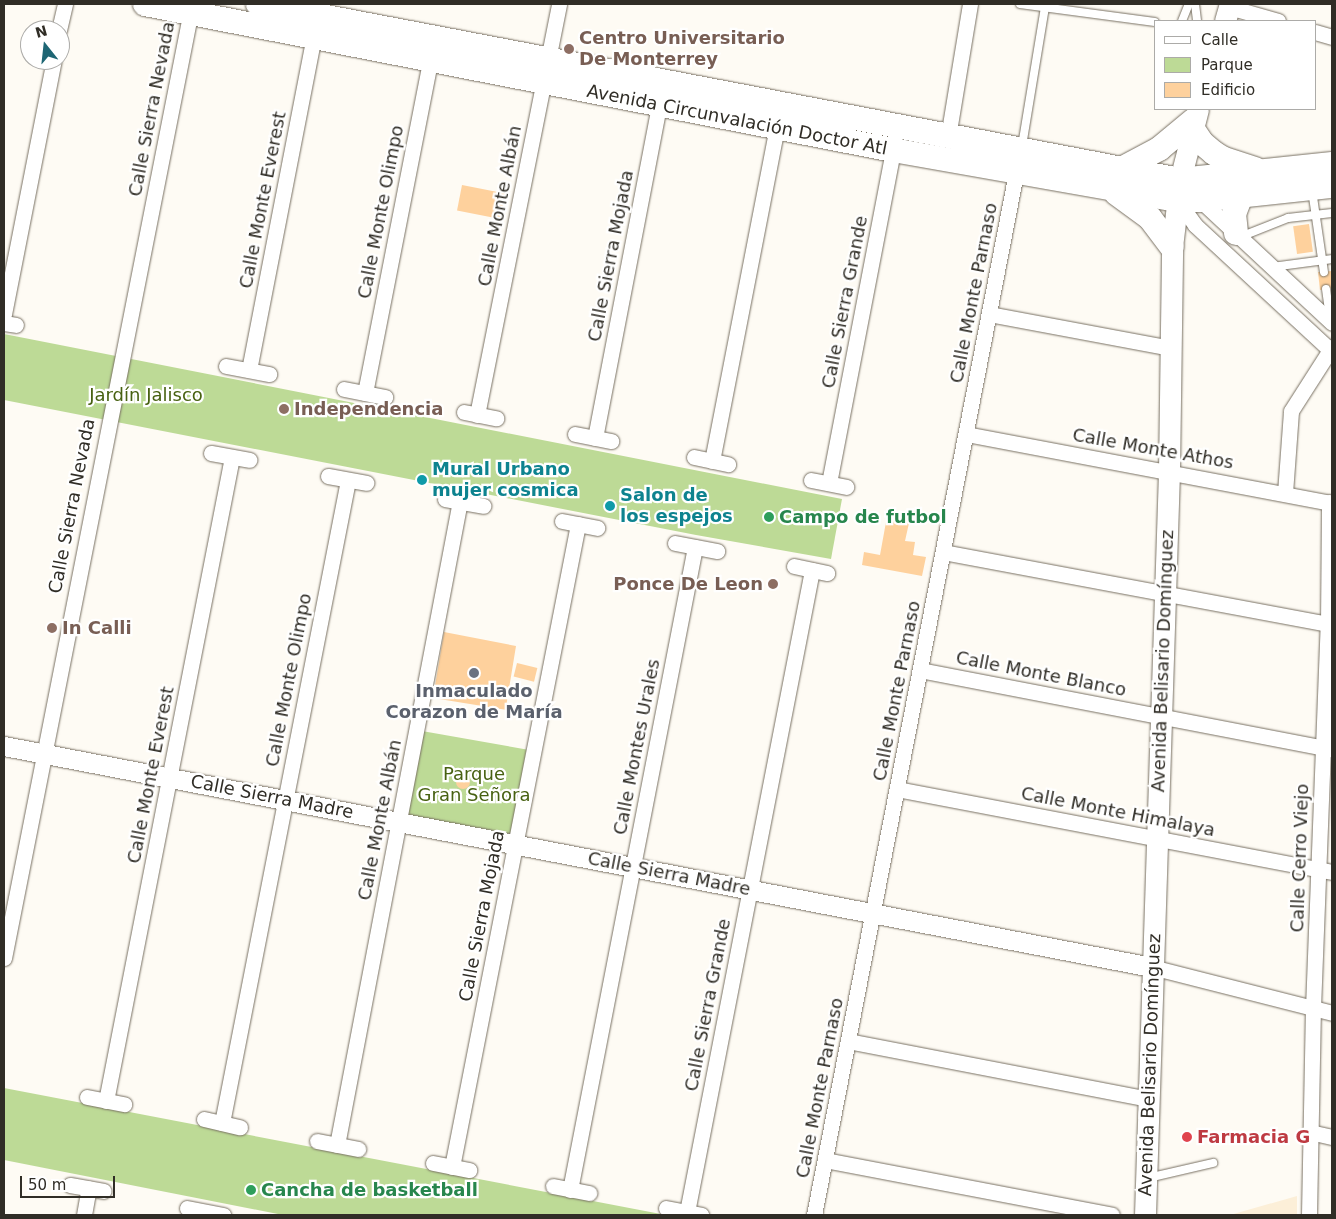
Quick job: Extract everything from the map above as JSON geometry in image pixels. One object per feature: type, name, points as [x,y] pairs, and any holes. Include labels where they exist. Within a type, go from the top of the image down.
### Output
[{"type":"main road","name":"Avenida Circunvalación Doctor Atl","points":[[145,4],[191,8],[314,37],[432,49]]},
{"type":"main road","name":"Avenida Circunvalación Doctor Atl","points":[[258,4],[432,49],[895,139],[1016,173],[1110,190],[1241,196],[1322,187]]},
{"type":"main road","name":"Avenida Circunvalación Doctor Atl","points":[[662,93],[777,127],[895,139],[948,137],[1123,168],[1186,194],[1263,171],[1332,164]]},
{"type":"main road","points":[[1123,168],[1158,149],[1195,119],[1202,143],[1214,153],[1224,159],[1263,171]]},
{"type":"main road","name":"Avenida Belisario Domínguez","points":[[1145,1215],[1169,470],[1172,247],[1186,194],[1195,119]]},
{"type":"main road","points":[[1110,190],[1150,218],[1172,247]]},
{"type":"main road","points":[[1238,235],[1234,214],[1241,196]]},
{"type":"street","points":[[62,20],[65,4]]},
{"type":"street","name":"Calle Monte Albán","points":[[496,418],[470,414],[546,71],[559,4]]},
{"type":"street","points":[[948,137],[970,4]]},
{"type":"street","name":"Calle Sierra Nevada","points":[[4,958],[42,753],[191,8]]},
{"type":"street","points":[[1228,11],[1273,20]]},
{"type":"street","points":[[1316,32],[1332,37]]},
{"type":"street","name":"Calle Monte Everest","points":[[249,370],[314,37]]},
{"type":"street","name":"Calle Monte Olimpo","points":[[365,393],[432,49]]},
{"type":"street","points":[[4,314],[52,70]]},
{"type":"street","name":"Calle Sierra Mojada","points":[[595,438],[662,93]]},
{"type":"street","points":[[712,461],[777,127]]},
{"type":"street","name":"Calle Sierra Grande","points":[[828,484],[895,139]]},
{"type":"street","name":"Calle Monte Parnaso","points":[[814,1215],[1016,173]]},
{"type":"street","points":[[1186,194],[1238,235],[1331,322]]},
{"type":"street","points":[[1186,194],[1195,226],[1332,350],[1291,411],[1285,493]]},
{"type":"street","points":[[989,314],[1170,348]]},
{"type":"street","points":[[226,366],[269,374]]},
{"type":"street","points":[[344,389],[385,397]]},
{"type":"street","points":[[575,434],[611,441]]},
{"type":"street","name":"Calle Monte Athos","points":[[966,434],[1169,470],[1330,502]]},
{"type":"street","points":[[211,453],[249,460]]},
{"type":"street","name":"Calle Monte Everest","points":[[106,1101],[232,457]]},
{"type":"street","points":[[694,457],[728,464]]},
{"type":"street","points":[[328,476],[366,483]]},
{"type":"street","name":"Calle Monte Olimpo","points":[[222,1123],[348,480]]},
{"type":"street","points":[[811,480],[846,487]]},
{"type":"street","points":[[445,498],[482,506]]},
{"type":"street","name":"Calle Monte Albán","points":[[337,1145],[460,502]]},
{"type":"street","name":"Calle Cerro Viejo","points":[[1309,1215],[1313,1008],[1325,870],[1330,625],[1330,502]]},
{"type":"street","points":[[562,521],[597,528]]},
{"type":"street","name":"Calle Sierra Mojada","points":[[452,1167],[578,524]]},
{"type":"street","points":[[674,543],[717,551]]},
{"type":"street","name":"Calle Montes Urales","points":[[570,1190],[695,547]]},
{"type":"street","points":[[943,552],[1165,592],[1330,625]]},
{"type":"street","points":[[794,566],[827,573]]},
{"type":"street","name":"Calle Sierra Grande","points":[[694,1214],[750,890],[812,570]]},
{"type":"street","name":"Calle Monte Blanco","points":[[920,670],[1161,715],[1328,749]]},
{"type":"street","name":"Calle Sierra Madre","points":[[4,746],[1152,967],[1332,1013]]},
{"type":"street","name":"Calle Monte Himalaya","points":[[897,789],[1325,870]]},
{"type":"street","points":[[848,1041],[1148,1099]]},
{"type":"street","points":[[87,1097],[124,1104]]},
{"type":"street","points":[[204,1120],[240,1127]]},
{"type":"street","points":[[1310,1132],[1332,1138]]},
{"type":"street","points":[[317,1141],[358,1149]]},
{"type":"street","points":[[825,1160],[1112,1215]]},
{"type":"street","points":[[433,1164],[469,1170]]},
{"type":"street","points":[[70,1185],[96,1190],[84,1215]]},
{"type":"street","points":[[553,1186],[589,1193]]},
{"type":"street","points":[[187,1208],[204,1213],[223,1215]]},
{"type":"street","points":[[666,1208],[694,1214]]},
{"type":"lane","points":[[1020,4],[1079,8],[1154,22]]},
{"type":"lane","points":[[1182,20],[1189,4]]},
{"type":"lane","points":[[1195,4],[1198,20]]},
{"type":"lane","points":[[1021,150],[1045,7]]},
{"type":"lane","points":[[1322,187],[1316,215],[1324,272]]},
{"type":"lane","points":[[1238,235],[1288,218],[1332,213]]},
{"type":"lane","points":[[1272,267],[1332,260]]},
{"type":"lane","points":[[1326,289],[1331,322]]},
{"type":"lane","points":[[1146,1178],[1213,1163]]},
{"type":"shaded area","points":[[1297,1196],[1297,1215],[1230,1215]]},
{"type":"green space","name":"Jardín Jalisco","points":[[4,334],[842,499],[831,559],[696,535],[4,400]]},
{"type":"green space","name":"Parque Gran Señora","points":[[422,731],[526,749],[511,834],[407,816]]},
{"type":"green space","points":[[4,1088],[666,1215],[283,1215],[4,1160]]},
{"type":"building","points":[[462,185],[505,193],[500,219],[457,211]]},
{"type":"building","points":[[1309,224],[1313,252],[1297,254],[1293,226]]},
{"type":"building","points":[[1332,271],[1332,288],[1320,290],[1318,272]]},
{"type":"building","points":[[888,511],[902,514],[901,522],[909,523],[905,541],[915,542],[913,555],[926,557],[922,576],[862,565],[864,552],[880,555]]},
{"type":"building","name":"Inmaculado Corazon de María","points":[[444,632],[516,646],[506,707],[525,710],[525,713],[433,698]]},
{"type":"building","points":[[517,663],[537,668],[534,682],[514,677]]},
{"type":"building","points":[[460,775],[466,775],[470,782],[466,789],[460,789],[456,785],[456,779]]},
{"type":"place","name":"Centro Universitario De Monterrey","points":[[569,49]]},
{"type":"place","name":"Independencia","points":[[284,409]]},
{"type":"place","name":"Mural Urbano mujer cosmica","points":[[422,480]]},
{"type":"place","name":"Salon de los espejos","points":[[610,506]]},
{"type":"place","name":"Campo de futbol","points":[[769,517]]},
{"type":"place","name":"Ponce De Leon","points":[[773,584]]},
{"type":"place","name":"In Calli","points":[[52,628]]},
{"type":"place","name":"Inmaculado Corazon de María","points":[[474,673]]},
{"type":"place","name":"Farmacia G","points":[[1187,1137]]},
{"type":"place","name":"Cancha de basketball","points":[[251,1190]]}]
